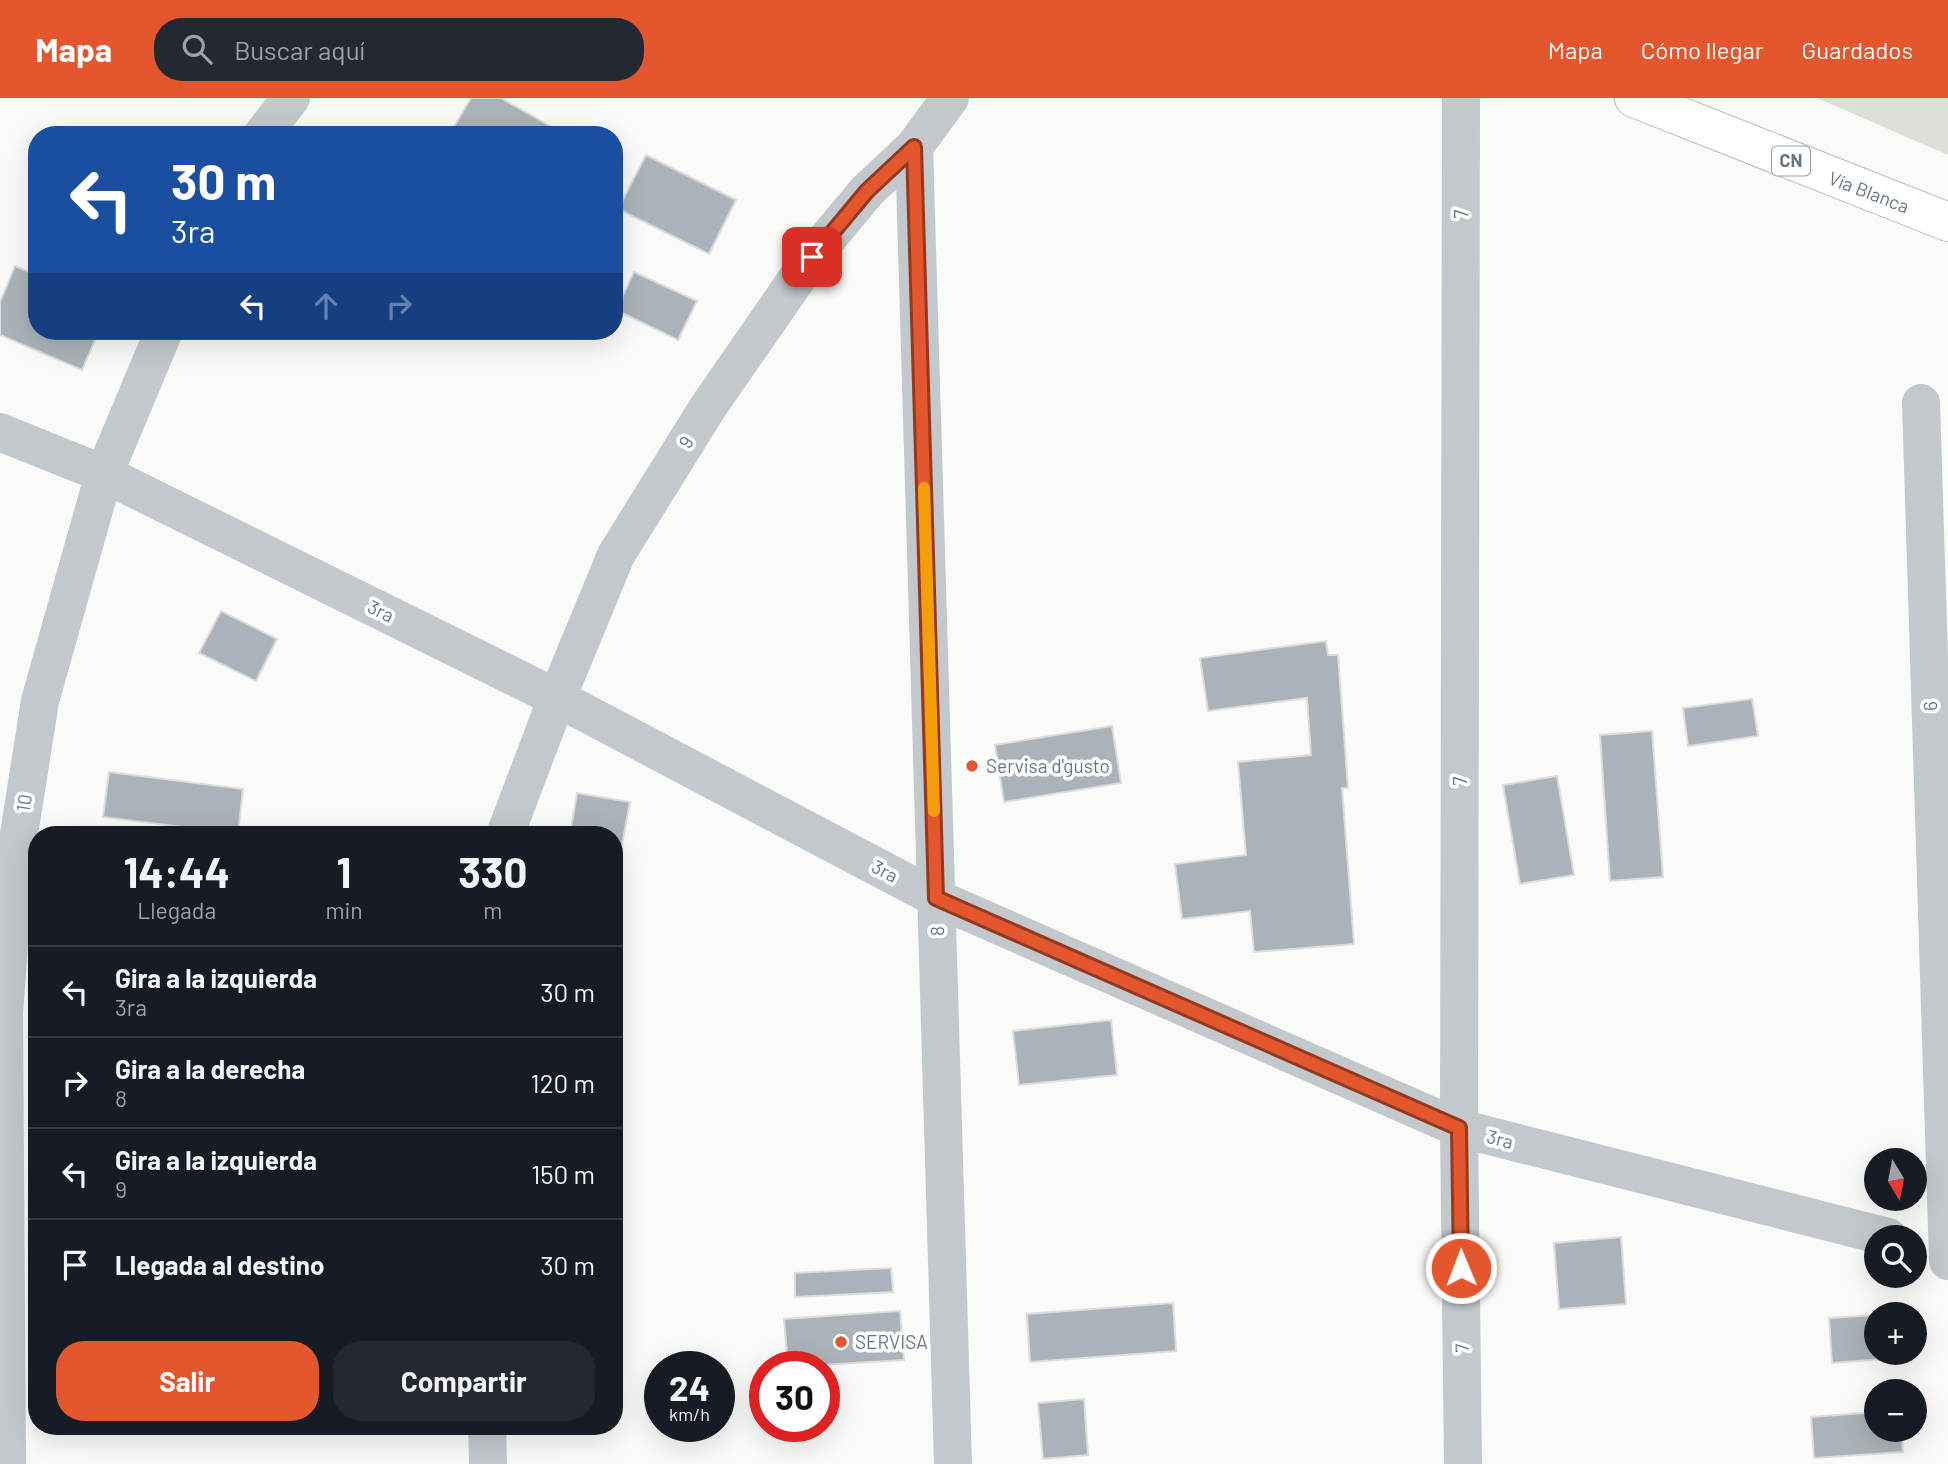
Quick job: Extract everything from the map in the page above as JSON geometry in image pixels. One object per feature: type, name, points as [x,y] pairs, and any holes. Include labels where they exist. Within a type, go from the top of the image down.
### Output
[{"type":"highway","name":"Vía Blanca","points":[[1634,98],[1948,222]]},
{"type":"street","points":[[269,126],[291,98]]},
{"type":"street","name":"9","points":[[508,826],[616,555],[708,407],[812,257],[867,191],[914,147],[950,98]]},
{"type":"street","name":"7","points":[[1461,98],[1459,1128],[1463,1464]]},
{"type":"street","name":"8","points":[[914,147],[953,1464]]},
{"type":"street","name":"10","points":[[7,1464],[4,1012],[16,853],[40,701],[104,474],[160,340]]},
{"type":"street","name":"6","points":[[1921,403],[1948,1261]]},
{"type":"street","name":"3ra","points":[[0,432],[104,474],[557,698],[936,898],[1459,1128],[1864,1231]]},
{"type":"street","points":[[1927,1247],[1948,1253]]},
{"type":"street","points":[[487,1435],[488,1464]]},
{"type":"shaded area","points":[[1817,98],[1948,98],[1948,155]]},
{"type":"building","points":[[471,98],[501,98],[550,126],[454,126]]},
{"type":"building","points":[[646,155],[736,200],[709,254],[623,211],[623,199]]},
{"type":"building","points":[[15,266],[28,271],[28,340],[95,340],[82,370],[0,335],[0,302]]},
{"type":"building","points":[[634,272],[697,301],[678,340],[623,313],[623,295]]},
{"type":"building","points":[[221,611],[277,639],[256,681],[199,653]]},
{"type":"building","points":[[1326,641],[1328,655],[1338,655],[1348,788],[1342,788],[1354,944],[1254,952],[1250,911],[1182,919],[1175,864],[1246,855],[1238,762],[1311,755],[1307,698],[1208,711],[1200,658]]},
{"type":"building","points":[[1752,699],[1758,736],[1688,746],[1683,708]]},
{"type":"building","points":[[1112,726],[1121,783],[1004,802],[995,745]]},
{"type":"building","points":[[1652,731],[1663,877],[1610,881],[1600,735]]},
{"type":"building","points":[[109,772],[243,789],[239,826],[174,826],[103,817]]},
{"type":"building","points":[[1557,776],[1574,875],[1520,884],[1503,785]]},
{"type":"building","points":[[577,793],[630,802],[623,839],[623,826],[572,826]]},
{"type":"building","points":[[1111,1020],[1117,1075],[1019,1085],[1013,1031]]},
{"type":"building","points":[[1621,1237],[1626,1304],[1559,1309],[1554,1243]]},
{"type":"building","points":[[891,1268],[893,1292],[795,1297],[795,1273]]},
{"type":"building","points":[[1173,1303],[1176,1351],[1030,1362],[1027,1314]]},
{"type":"building","points":[[900,1311],[904,1360],[840,1364],[840,1351],[787,1351],[784,1319]]},
{"type":"building","points":[[1864,1316],[1864,1361],[1832,1363],[1829,1318]]},
{"type":"building","points":[[1084,1399],[1088,1455],[1043,1459],[1038,1403]]},
{"type":"building","points":[[1864,1413],[1864,1442],[1902,1442],[1903,1452],[1814,1458],[1811,1417]]},
{"type":"slow traffic","points":[[924,488],[934,811]]},
{"type":"place","name":"Servisa d'gusto","points":[[972,766]]},
{"type":"place","name":"SERVISA","points":[[841,1342]]},
{"type":"route","points":[[812,257],[867,191],[914,147],[936,898],[1459,1128],[1461,1268]]}]
